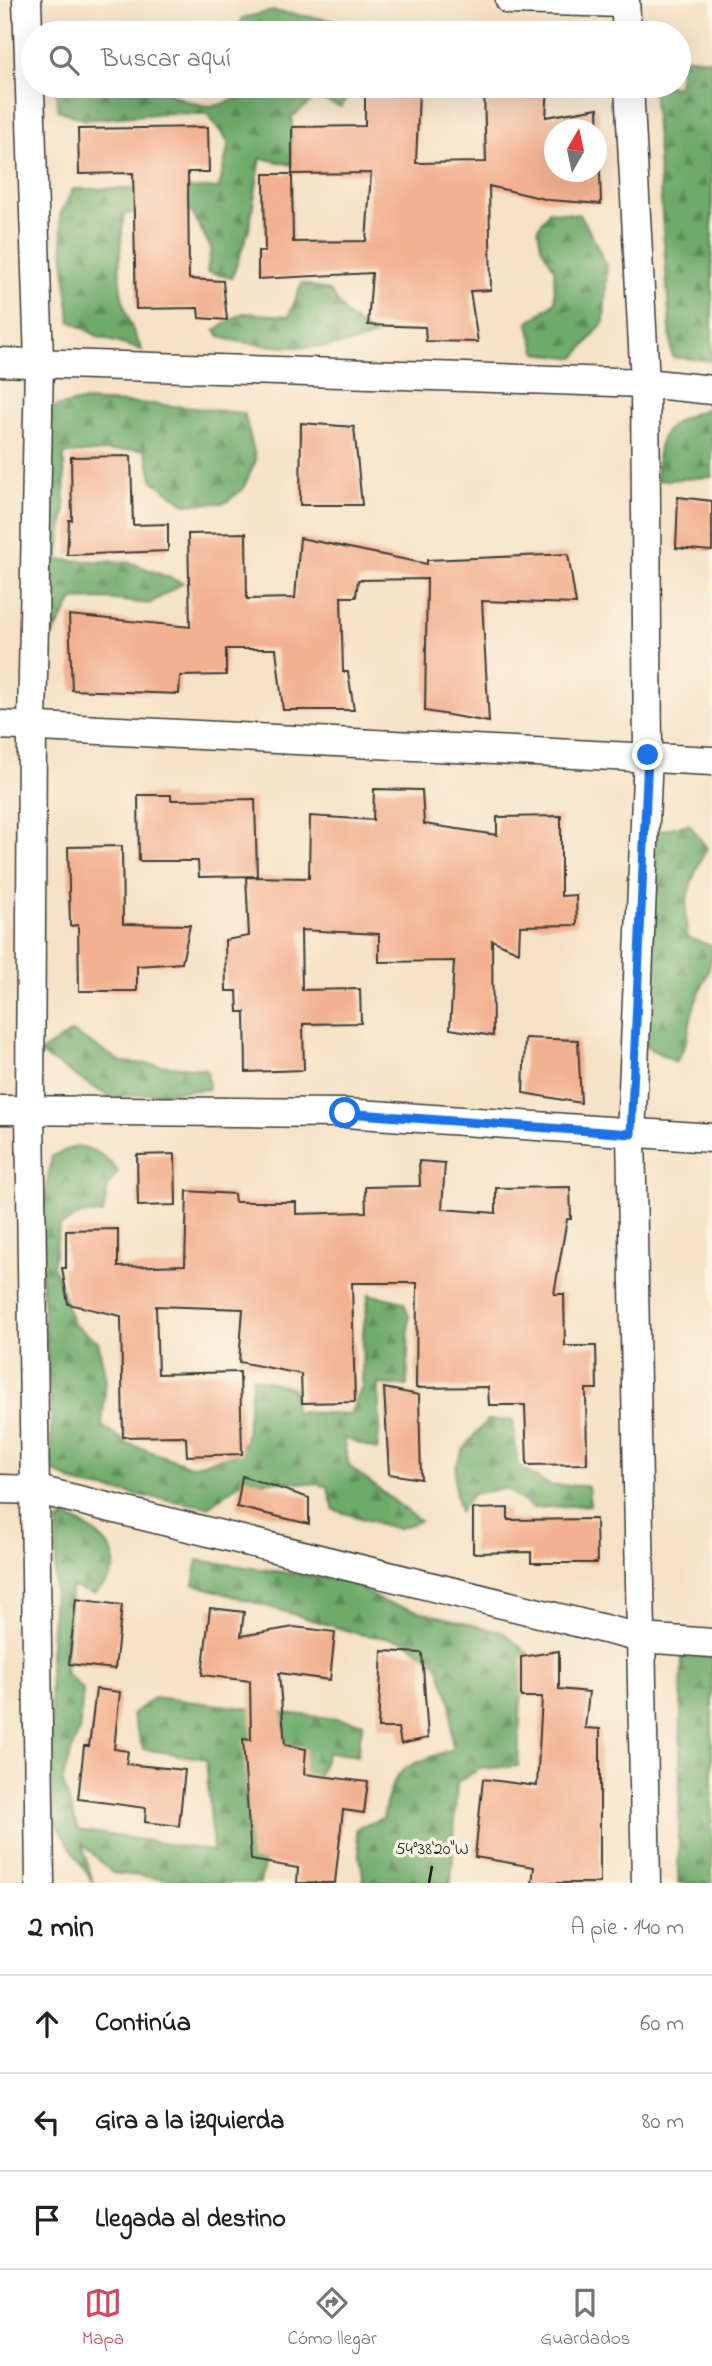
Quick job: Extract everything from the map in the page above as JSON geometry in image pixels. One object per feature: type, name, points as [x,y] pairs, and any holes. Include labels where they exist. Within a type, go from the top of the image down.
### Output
[{"type":"street","points":[[27,0],[28,21]]},
{"type":"street","points":[[510,0],[625,1],[626,21]]},
{"type":"street","points":[[30,98],[39,361],[32,726],[30,1110],[38,1490],[40,1883]]},
{"type":"street","points":[[630,98],[645,383],[648,755],[631,1134],[646,1883]]},
{"type":"street","points":[[0,362],[39,361],[645,383],[712,390]]},
{"type":"street","points":[[0,725],[648,755],[712,761]]},
{"type":"street","points":[[0,1110],[345,1113],[712,1138]]},
{"type":"street","points":[[0,1489],[38,1490],[641,1638],[712,1643]]},
{"type":"green space","points":[[272,11],[338,21],[241,21],[242,18]]},
{"type":"green space","points":[[691,58],[712,60],[712,361],[672,357],[654,98],[691,98]]},
{"type":"green space","points":[[57,98],[180,98],[206,106],[224,104],[237,98],[316,98],[292,117],[292,165],[261,158],[249,229],[232,278],[207,272],[211,248],[191,211],[155,206],[124,215],[120,284],[127,314],[142,350],[99,337],[70,321],[60,215],[73,189],[219,188],[229,143],[207,114],[168,113],[85,120],[58,110]]},
{"type":"green space","points":[[316,98],[347,98],[341,107]]},
{"type":"green space","points":[[549,211],[581,215],[607,266],[604,322],[575,358],[537,353],[528,323],[555,302],[554,268],[541,247],[538,228]]},
{"type":"green space","points":[[302,283],[330,291],[346,314],[375,336],[340,345],[299,347],[222,338],[215,330],[243,313],[289,316]]},
{"type":"green space","points":[[82,401],[153,404],[244,413],[256,460],[243,489],[225,503],[185,504],[153,481],[145,449],[64,454],[65,511],[58,560],[129,562],[183,583],[149,604],[106,599],[73,600],[50,640],[54,598],[49,524],[50,408]]},
{"type":"green space","points":[[708,408],[712,409],[712,477],[656,481],[658,452],[665,432],[681,419]]},
{"type":"green space","points":[[689,824],[707,848],[689,892],[686,914],[688,938],[712,946],[708,972],[693,1010],[686,1042],[676,1062],[646,1047],[657,831]]},
{"type":"green space","points":[[72,1032],[122,1062],[207,1069],[209,1089],[109,1097],[39,1053]]},
{"type":"green space","points":[[76,1146],[100,1154],[118,1172],[108,1186],[103,1214],[82,1214],[59,1227],[53,1265],[73,1324],[98,1341],[106,1380],[102,1426],[129,1444],[191,1466],[236,1454],[245,1440],[253,1377],[293,1388],[295,1412],[350,1414],[362,1387],[363,1331],[369,1294],[404,1302],[409,1317],[407,1386],[378,1384],[380,1425],[377,1450],[343,1438],[349,1466],[420,1521],[397,1529],[334,1510],[327,1486],[286,1481],[241,1482],[208,1507],[80,1485],[51,1470],[51,1408],[38,1236],[52,1156]]},
{"type":"green space","points":[[488,1420],[513,1420],[518,1466],[549,1485],[588,1486],[590,1505],[533,1508],[505,1488],[472,1494],[460,1512],[455,1484],[458,1462],[469,1442]]},
{"type":"green space","points":[[67,1517],[103,1539],[114,1559],[113,1570],[107,1582],[94,1594],[71,1587],[65,1672],[83,1690],[80,1727],[62,1779],[78,1830],[213,1851],[206,1759],[143,1749],[132,1715],[154,1697],[363,1722],[357,1756],[328,1752],[302,1817],[274,1821],[260,1883],[206,1883],[112,1873],[82,1843],[93,1883],[53,1819],[50,1661],[58,1522]]},
{"type":"green space","points":[[198,1560],[350,1582],[384,1602],[504,1633],[532,1657],[521,1697],[518,1766],[480,1769],[457,1782],[451,1883],[364,1883],[356,1829],[383,1818],[391,1787],[403,1770],[452,1749],[451,1704],[438,1665],[406,1641],[359,1634],[193,1584]]},
{"type":"green space","points":[[682,1652],[712,1654],[712,1883],[678,1883]]},
{"type":"building","points":[[365,98],[419,98],[416,163],[486,162],[484,98],[547,98],[546,117],[598,108],[598,119],[544,119],[544,182],[600,182],[601,204],[549,200],[489,186],[491,290],[470,291],[478,342],[426,341],[425,327],[368,325],[372,273],[258,279],[258,251],[265,252],[264,174],[292,174],[292,127],[365,126]],"holes":[[[371,173],[366,241],[293,242],[292,174]]]},
{"type":"building","points":[[208,127],[209,172],[188,172],[189,279],[223,281],[227,320],[199,318],[198,308],[136,309],[133,173],[79,174],[78,129]]},
{"type":"building","points":[[301,423],[354,427],[362,505],[300,505]]},
{"type":"building","points":[[131,456],[133,525],[168,524],[168,551],[67,555],[69,520],[72,520],[71,457]]},
{"type":"building","points":[[678,497],[712,501],[712,551],[676,548]]},
{"type":"building","points":[[246,533],[247,599],[295,598],[300,538],[427,564],[427,560],[568,554],[576,604],[482,601],[489,722],[425,711],[427,579],[358,580],[356,597],[341,597],[343,672],[348,672],[354,710],[283,710],[276,649],[226,649],[226,675],[180,676],[179,694],[72,690],[69,615],[190,627],[188,534]]},
{"type":"building","points":[[374,789],[422,790],[424,824],[497,835],[497,817],[561,816],[561,896],[576,895],[577,925],[520,926],[519,952],[492,940],[493,1036],[450,1029],[454,961],[379,962],[379,934],[301,930],[302,990],[360,989],[361,1023],[303,1024],[304,1070],[246,1072],[245,1012],[238,1012],[237,991],[226,991],[225,940],[249,936],[246,877],[309,878],[310,816],[373,820]]},
{"type":"building","points":[[138,795],[171,795],[171,800],[255,799],[257,876],[199,877],[198,861],[139,861]]},
{"type":"building","points":[[122,846],[123,924],[190,925],[182,963],[137,966],[137,991],[79,991],[78,925],[70,926],[68,847]]},
{"type":"building","points":[[525,1038],[578,1040],[581,1103],[523,1093]]},
{"type":"building","points":[[175,1154],[176,1205],[138,1206],[137,1155]]},
{"type":"building","points":[[419,1161],[445,1163],[442,1209],[496,1213],[496,1188],[570,1187],[571,1219],[567,1219],[554,1294],[564,1294],[565,1346],[596,1346],[597,1389],[586,1389],[587,1464],[527,1465],[525,1405],[489,1405],[488,1387],[416,1388],[417,1283],[352,1283],[355,1402],[302,1403],[301,1374],[239,1362],[243,1309],[156,1306],[158,1374],[240,1372],[242,1454],[187,1456],[186,1438],[181,1436],[123,1437],[121,1316],[68,1304],[62,1268],[66,1268],[66,1230],[118,1229],[118,1267],[185,1265],[187,1191],[234,1194],[235,1202],[296,1202],[296,1214],[366,1212],[365,1187],[420,1186]]},
{"type":"building","points":[[384,1388],[419,1395],[421,1479],[389,1474]]},
{"type":"building","points":[[242,1476],[309,1498],[309,1524],[237,1507]]},
{"type":"building","points":[[508,1508],[508,1520],[596,1519],[597,1563],[531,1563],[531,1552],[473,1553],[473,1509]]},
{"type":"building","points":[[76,1599],[122,1605],[115,1669],[69,1664]]},
{"type":"building","points":[[210,1608],[244,1612],[241,1636],[294,1627],[335,1632],[330,1680],[279,1673],[285,1745],[306,1749],[304,1774],[368,1782],[364,1813],[343,1810],[335,1883],[297,1883],[298,1868],[251,1860],[243,1739],[251,1740],[250,1681],[202,1675]]},
{"type":"building","points":[[382,1651],[422,1653],[428,1738],[401,1744],[398,1728],[378,1728]]},
{"type":"building","points":[[559,1651],[559,1689],[589,1692],[585,1728],[600,1729],[600,1883],[532,1883],[534,1867],[475,1857],[483,1779],[537,1786],[542,1697],[521,1697],[521,1657]]},
{"type":"building","points":[[96,1689],[120,1692],[114,1749],[128,1751],[126,1764],[185,1770],[179,1826],[145,1822],[146,1808],[78,1799],[84,1746],[89,1746]]},
{"type":"route","points":[[345,1113],[631,1134],[648,755]]}]
